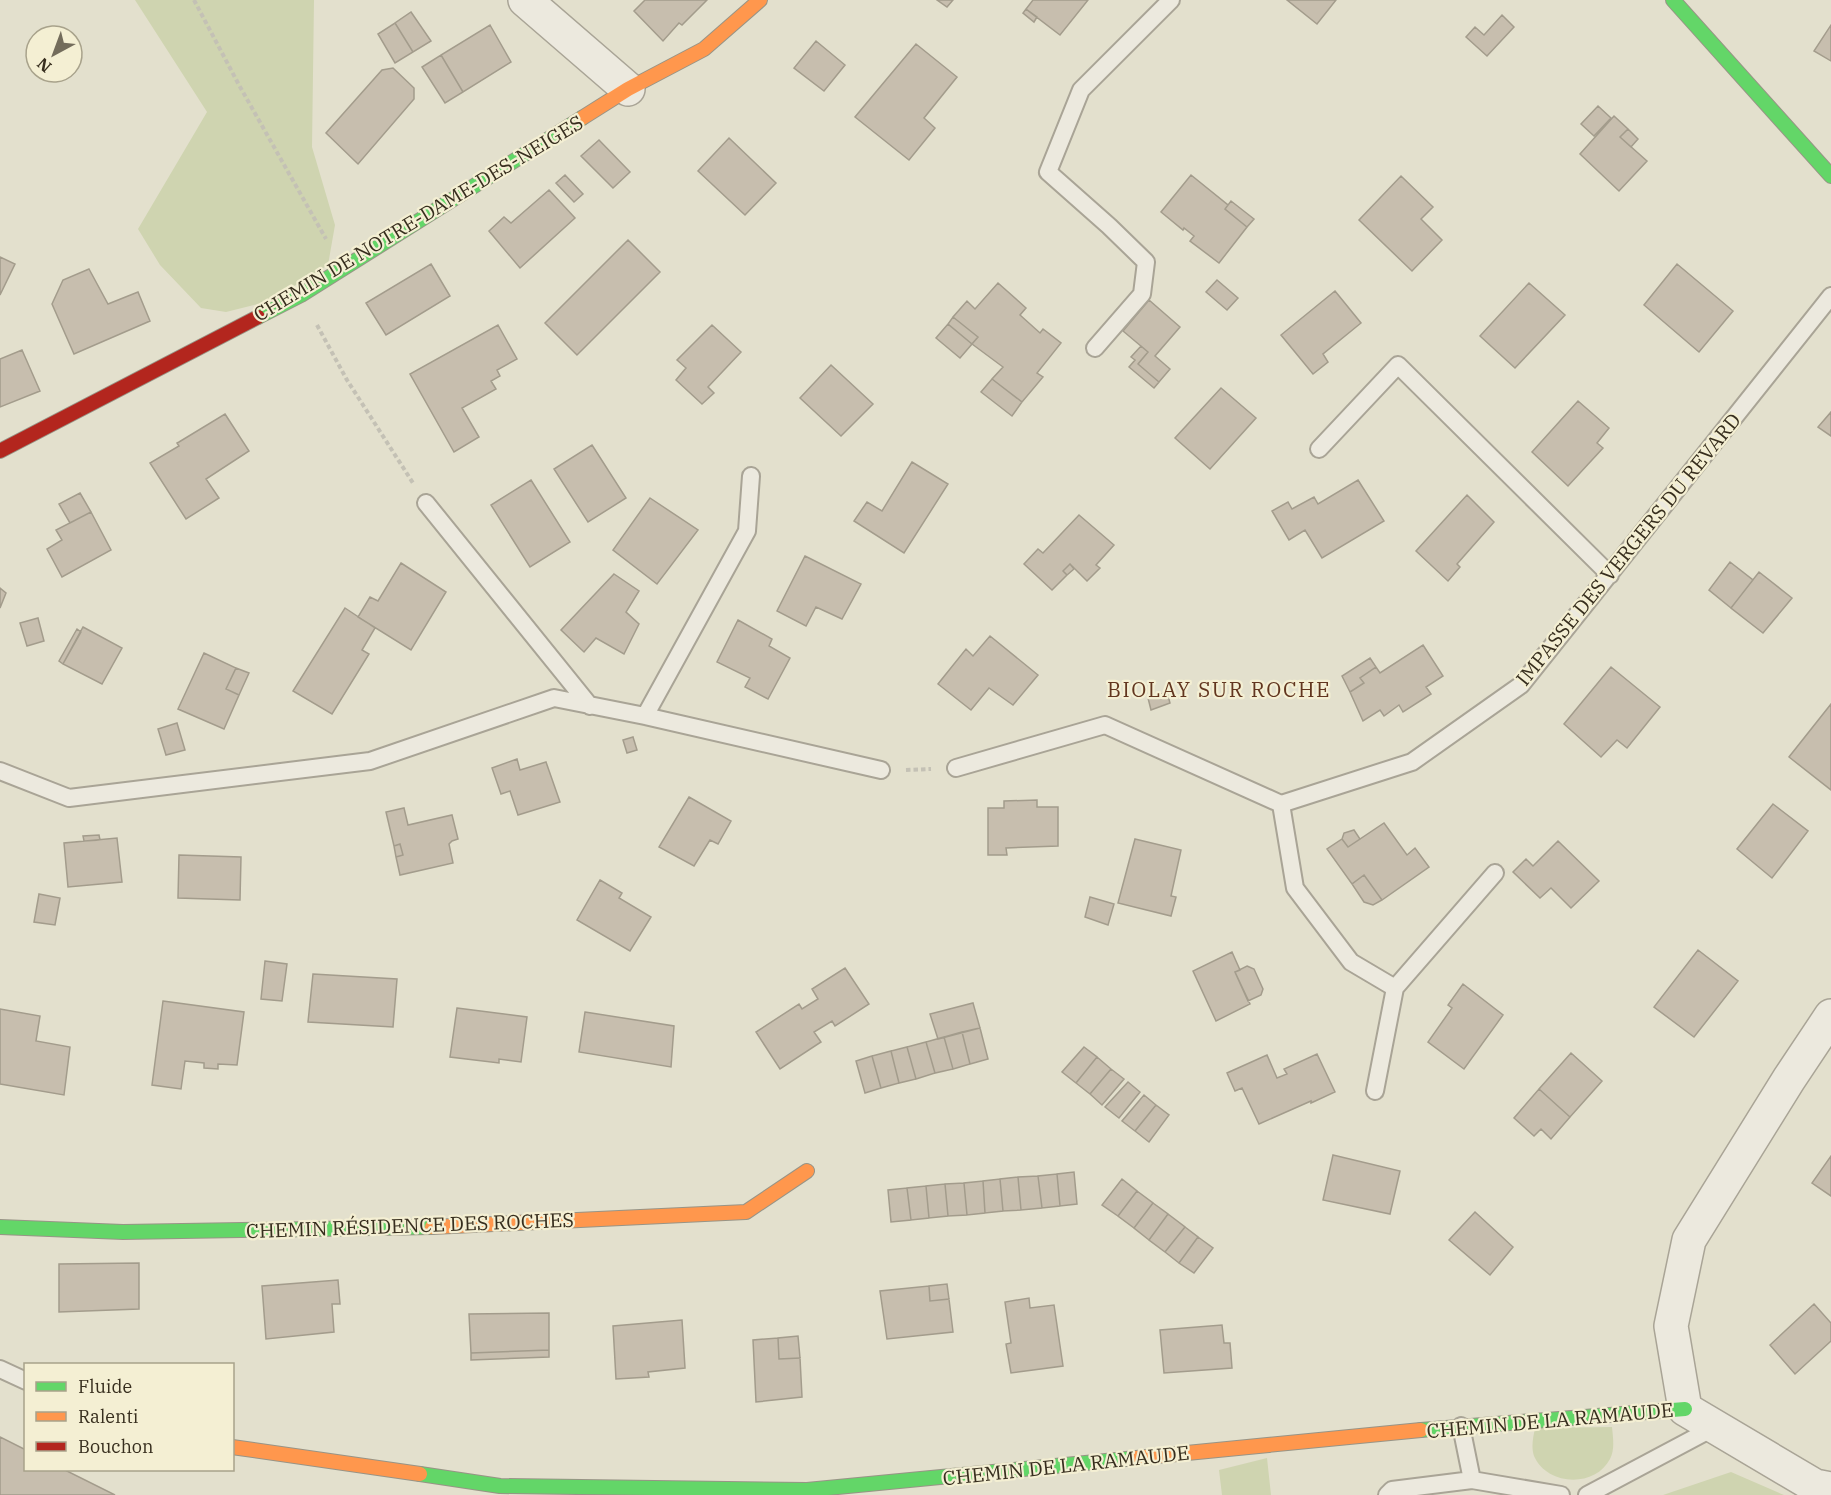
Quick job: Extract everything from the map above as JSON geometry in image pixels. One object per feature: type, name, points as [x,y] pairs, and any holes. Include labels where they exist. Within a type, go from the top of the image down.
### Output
[{"type":"street","points":[[525,0],[628,89]]},
{"type":"street","name":"CHEMIN DE NOTRE-DAME-DES-NEIGES","points":[[0,451],[301,295],[628,89],[704,48],[760,0]]},
{"type":"street","points":[[1673,0],[1831,176]]},
{"type":"street","points":[[1831,1017],[1789,1079],[1689,1240],[1671,1326],[1685,1409],[1815,1486],[1831,1489]]},
{"type":"street","name":"CHEMIN RÉSIDENCE DES ROCHES","points":[[0,1227],[123,1232],[469,1226],[746,1212],[807,1171]]},
{"type":"street","name":"CHEMIN DE LA RAMAUDE","points":[[234,1447],[500,1486],[807,1490],[1461,1426],[1685,1409]]},
{"type":"lane","points":[[1095,348],[1142,294],[1146,262],[1048,172],[1082,90],[1171,0]]},
{"type":"lane","name":"IMPASSE DES VERGERS DU REVARD","points":[[1281,804],[1412,762],[1521,685],[1831,296]]},
{"type":"lane","points":[[1319,449],[1398,365],[1610,575]]},
{"type":"lane","points":[[645,716],[747,531],[751,476]]},
{"type":"lane","points":[[426,503],[590,705]]},
{"type":"lane","points":[[0,771],[69,798],[370,761],[554,698],[645,716],[881,770]]},
{"type":"lane","points":[[956,768],[1105,725],[1281,804],[1295,888],[1351,962],[1395,988]]},
{"type":"lane","points":[[1375,1092],[1395,988],[1495,873]]},
{"type":"lane","points":[[0,1369],[24,1381]]},
{"type":"lane","points":[[1461,1426],[1472,1480]]},
{"type":"lane","points":[[1587,1495],[1715,1427]]},
{"type":"lane","points":[[1387,1495],[1392,1490],[1472,1480],[1561,1495]]},
{"type":"path","points":[[194,0],[238,85],[343,269]]},
{"type":"path","points":[[301,295],[347,380],[426,503]]},
{"type":"path","points":[[881,770],[956,768]]},
{"type":"green space","points":[[135,0],[314,0],[312,147],[335,225],[328,265],[270,301],[226,312],[201,308],[160,265],[138,229],[207,112]]},
{"type":"green space","points":[[1612,1427],[1612,1455],[1603,1468],[1594,1475],[1583,1479],[1560,1478],[1540,1466],[1534,1456],[1532,1446],[1535,1428]]},
{"type":"green space","points":[[1267,1458],[1271,1495],[1222,1495],[1219,1470]]},
{"type":"green space","points":[[1731,1472],[1784,1495],[1663,1495]]},
{"type":"building","points":[[645,0],[707,0],[682,25],[679,23],[663,41],[634,11]]},
{"type":"building","points":[[937,0],[953,0],[947,7]]},
{"type":"building","points":[[1033,0],[1088,0],[1060,35],[1026,9]]},
{"type":"building","points":[[1287,0],[1336,0],[1317,24]]},
{"type":"building","points":[[1026,9],[1037,17],[1034,22],[1023,13]]},
{"type":"building","points":[[411,12],[431,41],[413,52],[395,23]]},
{"type":"building","points":[[1502,15],[1514,27],[1487,56],[1466,37],[1475,27],[1484,35]]},
{"type":"building","points":[[395,23],[413,52],[395,63],[378,34]]},
{"type":"building","points":[[490,25],[511,62],[463,92],[441,55]]},
{"type":"building","points":[[1831,25],[1831,61],[1814,51]]},
{"type":"building","points":[[816,41],[845,65],[824,91],[794,68]]},
{"type":"building","points":[[916,44],[957,77],[924,118],[935,128],[909,160],[855,117]]},
{"type":"building","points":[[441,55],[463,92],[445,103],[422,67]]},
{"type":"building","points":[[393,68],[414,88],[414,99],[358,164],[326,133],[382,70]]},
{"type":"building","points":[[1598,106],[1611,118],[1594,136],[1581,124]]},
{"type":"building","points":[[1614,116],[1628,129],[1620,137],[1647,161],[1619,191],[1580,154]]},
{"type":"building","points":[[1628,129],[1638,139],[1631,147],[1620,137]]},
{"type":"building","points":[[729,138],[776,183],[745,215],[698,171]]},
{"type":"building","points":[[599,140],[630,172],[613,188],[581,156]]},
{"type":"building","points":[[565,175],[583,194],[574,202],[556,183]]},
{"type":"building","points":[[1191,175],[1228,205],[1225,209],[1247,227],[1219,263],[1190,241],[1194,236],[1161,212]]},
{"type":"building","points":[[1401,176],[1433,207],[1421,219],[1442,240],[1412,271],[1359,220]]},
{"type":"building","points":[[549,190],[575,218],[520,268],[489,231],[504,217],[511,223]]},
{"type":"building","points":[[1231,201],[1254,219],[1247,227],[1225,209]]},
{"type":"building","points":[[628,240],[660,272],[577,355],[545,323]]},
{"type":"building","points":[[0,257],[15,264],[0,295]]},
{"type":"building","points":[[431,264],[450,296],[386,335],[366,303]]},
{"type":"building","points":[[1677,264],[1733,311],[1699,352],[1644,305]]},
{"type":"building","points":[[89,269],[108,304],[138,292],[150,321],[74,354],[52,304],[63,280]]},
{"type":"building","points":[[1217,280],[1238,298],[1227,310],[1206,292]]},
{"type":"building","points":[[998,283],[1026,308],[1020,315],[1040,333],[1043,329],[1061,343],[1037,373],[1043,377],[1022,402],[992,379],[1003,367],[972,344],[978,337],[953,317],[967,301],[975,309]]},
{"type":"building","points":[[1529,283],[1565,315],[1515,368],[1480,336]]},
{"type":"building","points":[[1335,291],[1361,323],[1323,354],[1328,362],[1313,374],[1281,335]]},
{"type":"building","points":[[1149,300],[1180,327],[1155,356],[1170,369],[1159,382],[1138,364],[1148,352],[1123,331]]},
{"type":"building","points":[[953,317],[978,337],[972,344],[948,324]]},
{"type":"building","points":[[948,324],[972,344],[960,358],[936,338]]},
{"type":"building","points":[[498,325],[517,359],[497,370],[500,376],[491,381],[496,389],[462,408],[479,437],[454,452],[410,374]]},
{"type":"building","points":[[712,325],[741,352],[708,387],[714,393],[702,404],[676,380],[686,368],[677,360]]},
{"type":"building","points":[[1141,346],[1148,352],[1138,364],[1159,382],[1154,388],[1129,367],[1135,360],[1131,357]]},
{"type":"building","points":[[22,350],[40,391],[0,407],[0,359]]},
{"type":"building","points":[[831,365],[873,404],[841,436],[800,398]]},
{"type":"building","points":[[992,379],[1022,402],[1012,416],[981,392]]},
{"type":"building","points":[[1221,388],[1256,418],[1210,469],[1175,438]]},
{"type":"building","points":[[1578,401],[1609,428],[1597,443],[1603,448],[1568,486],[1532,452]]},
{"type":"building","points":[[1831,412],[1831,436],[1818,427]]},
{"type":"building","points":[[225,414],[249,451],[206,479],[219,498],[186,519],[150,463],[179,446],[177,443]]},
{"type":"building","points":[[592,445],[626,498],[588,522],[554,469]]},
{"type":"building","points":[[912,462],[948,484],[904,553],[854,521],[867,502],[882,511]]},
{"type":"building","points":[[531,480],[570,542],[530,567],[491,505]]},
{"type":"building","points":[[1358,480],[1384,521],[1322,558],[1305,530],[1289,540],[1272,511],[1288,502],[1292,509],[1314,497],[1318,504]]},
{"type":"building","points":[[80,493],[91,512],[70,523],[59,504]]},
{"type":"building","points":[[1467,495],[1494,522],[1457,564],[1460,567],[1448,581],[1416,551]]},
{"type":"building","points":[[650,498],[698,530],[657,584],[613,550]]},
{"type":"building","points":[[91,512],[111,550],[62,577],[47,549],[62,540],[56,530]]},
{"type":"building","points":[[1079,515],[1114,545],[1096,565],[1100,568],[1087,581],[1070,564],[1063,571],[1067,575],[1052,590],[1024,564],[1038,549],[1043,553]]},
{"type":"building","points":[[805,556],[861,584],[842,619],[816,607],[806,626],[777,611]]},
{"type":"building","points":[[1730,562],[1753,580],[1731,608],[1709,590]]},
{"type":"building","points":[[401,563],[446,592],[411,650],[358,617],[370,597],[378,601]]},
{"type":"building","points":[[1070,564],[1074,569],[1067,575],[1063,571]]},
{"type":"building","points":[[1759,572],[1792,598],[1763,633],[1731,608]]},
{"type":"building","points":[[614,574],[639,591],[626,612],[639,624],[624,654],[596,638],[584,652],[561,630]]},
{"type":"building","points":[[0,588],[6,593],[0,608]]},
{"type":"building","points":[[345,608],[375,628],[362,650],[369,654],[332,714],[293,691]]},
{"type":"building","points":[[38,618],[44,641],[27,646],[20,623]]},
{"type":"building","points":[[738,620],[772,639],[769,646],[790,658],[768,699],[745,687],[750,678],[717,662]]},
{"type":"building","points":[[83,627],[122,648],[102,684],[63,664]]},
{"type":"building","points":[[77,629],[81,632],[63,664],[59,661]]},
{"type":"building","points":[[990,636],[1038,675],[1013,705],[989,688],[971,710],[938,684],[966,649],[973,656]]},
{"type":"building","points":[[1423,645],[1443,676],[1426,687],[1431,694],[1403,712],[1399,705],[1384,716],[1380,710],[1363,721],[1350,692],[1364,683],[1360,678],[1376,667],[1380,673]]},
{"type":"building","points":[[204,653],[236,668],[226,689],[239,695],[224,729],[178,709]]},
{"type":"building","points":[[1370,658],[1376,667],[1360,678],[1364,683],[1350,692],[1342,676]]},
{"type":"building","points":[[1611,667],[1660,707],[1627,748],[1617,740],[1601,757],[1564,724]]},
{"type":"building","points":[[236,668],[249,673],[239,695],[226,689]]},
{"type":"building","points":[[1167,692],[1170,703],[1151,710],[1148,698]]},
{"type":"building","points":[[1831,704],[1831,790],[1789,757]]},
{"type":"building","points":[[177,723],[185,750],[166,755],[158,729]]},
{"type":"building","points":[[633,737],[637,750],[627,753],[623,740]]},
{"type":"building","points":[[517,759],[520,770],[546,762],[560,802],[518,815],[510,791],[501,794],[492,768]]},
{"type":"building","points":[[689,797],[731,821],[718,844],[710,840],[694,866],[659,847]]},
{"type":"building","points":[[1037,800],[1037,807],[1058,807],[1058,846],[1006,848],[1007,855],[988,855],[988,808],[1004,808],[1004,801]]},
{"type":"building","points":[[1773,804],[1808,831],[1772,878],[1737,849]]},
{"type":"building","points":[[404,808],[408,825],[452,815],[458,839],[449,844],[453,863],[400,875],[396,857],[403,855],[400,844],[394,846],[386,812]]},
{"type":"building","points":[[1384,823],[1407,855],[1415,848],[1429,867],[1382,900],[1364,875],[1352,884],[1327,849],[1342,839],[1348,847]]},
{"type":"building","points":[[1354,830],[1360,839],[1348,847],[1342,839],[1344,833]]},
{"type":"building","points":[[99,835],[100,840],[84,841],[83,836]]},
{"type":"building","points":[[117,838],[122,882],[68,887],[64,843]]},
{"type":"building","points":[[1135,839],[1181,850],[1171,896],[1176,897],[1171,916],[1118,903]]},
{"type":"building","points":[[1558,841],[1599,881],[1571,908],[1551,888],[1540,898],[1513,872],[1526,859],[1533,866]]},
{"type":"building","points":[[400,844],[403,855],[396,857],[394,846]]},
{"type":"building","points":[[179,855],[241,857],[240,900],[178,898]]},
{"type":"building","points":[[1364,875],[1382,900],[1373,905],[1364,902],[1352,884]]},
{"type":"building","points":[[600,880],[622,893],[619,898],[651,917],[630,951],[577,920]]},
{"type":"building","points":[[39,894],[60,898],[55,925],[34,922]]},
{"type":"building","points":[[1090,897],[1114,904],[1108,925],[1085,917]]},
{"type":"building","points":[[1698,950],[1738,981],[1694,1037],[1654,1007]]},
{"type":"building","points":[[1232,952],[1240,970],[1235,972],[1250,1004],[1216,1021],[1193,971]]},
{"type":"building","points":[[265,961],[287,964],[282,1001],[261,999]]},
{"type":"building","points":[[1247,966],[1254,969],[1263,989],[1261,995],[1248,1001],[1235,972]]},
{"type":"building","points":[[845,968],[869,1004],[835,1026],[832,1021],[814,1032],[821,1042],[780,1069],[756,1032],[799,1004],[802,1009],[818,999],[812,989]]},
{"type":"building","points":[[313,974],[397,979],[393,1027],[308,1022]]},
{"type":"building","points":[[1463,984],[1503,1015],[1464,1069],[1428,1042],[1452,1008],[1448,1005]]},
{"type":"building","points":[[163,1001],[244,1012],[237,1065],[218,1064],[218,1069],[204,1068],[204,1063],[185,1061],[181,1089],[152,1085]]},
{"type":"building","points":[[973,1003],[980,1028],[938,1039],[930,1014]]},
{"type":"building","points":[[457,1008],[527,1017],[521,1062],[499,1059],[499,1063],[450,1057]]},
{"type":"building","points":[[0,1009],[40,1016],[36,1041],[70,1047],[64,1095],[0,1084]]},
{"type":"building","points":[[585,1012],[674,1026],[671,1067],[579,1052]]},
{"type":"building","points":[[980,1028],[988,1059],[970,1064],[962,1032]]},
{"type":"building","points":[[962,1032],[970,1064],[953,1069],[944,1037]]},
{"type":"building","points":[[944,1037],[953,1069],[935,1073],[926,1042]]},
{"type":"building","points":[[926,1042],[935,1073],[916,1079],[907,1047]]},
{"type":"building","points":[[907,1047],[916,1079],[899,1083],[891,1051]]},
{"type":"building","points":[[1084,1047],[1097,1057],[1076,1083],[1062,1072]]},
{"type":"building","points":[[891,1051],[899,1083],[881,1088],[872,1056]]},
{"type":"building","points":[[1571,1053],[1602,1081],[1570,1117],[1539,1089]]},
{"type":"building","points":[[1317,1054],[1335,1092],[1259,1124],[1242,1088],[1235,1091],[1227,1073],[1267,1055],[1277,1078],[1287,1074],[1284,1069]]},
{"type":"building","points":[[872,1056],[881,1088],[865,1093],[856,1061]]},
{"type":"building","points":[[1097,1057],[1111,1069],[1090,1094],[1076,1083]]},
{"type":"building","points":[[1111,1069],[1124,1079],[1102,1105],[1090,1094]]},
{"type":"building","points":[[1128,1082],[1140,1092],[1119,1118],[1105,1107]]},
{"type":"building","points":[[1539,1089],[1570,1117],[1551,1139],[1541,1129],[1534,1136],[1514,1118]]},
{"type":"building","points":[[1144,1095],[1156,1105],[1135,1131],[1122,1121]]},
{"type":"building","points":[[1156,1105],[1169,1115],[1149,1142],[1135,1131]]},
{"type":"building","points":[[1333,1155],[1400,1171],[1390,1214],[1323,1200]]},
{"type":"building","points":[[1831,1156],[1831,1196],[1812,1183]]},
{"type":"building","points":[[1074,1172],[1077,1204],[1060,1206],[1057,1174]]},
{"type":"building","points":[[1057,1174],[1060,1206],[1042,1208],[1038,1176]]},
{"type":"building","points":[[1038,1176],[1042,1208],[1021,1210],[1018,1177]]},
{"type":"building","points":[[1018,1177],[1021,1210],[1003,1211],[1000,1179]]},
{"type":"building","points":[[1000,1179],[1003,1211],[985,1213],[983,1181]]},
{"type":"building","points":[[1122,1179],[1137,1191],[1118,1216],[1102,1205]]},
{"type":"building","points":[[983,1181],[985,1213],[967,1215],[964,1183]]},
{"type":"building","points":[[964,1183],[967,1215],[948,1216],[945,1184]]},
{"type":"building","points":[[945,1184],[948,1216],[929,1218],[926,1186]]},
{"type":"building","points":[[926,1186],[929,1218],[911,1220],[907,1188]]},
{"type":"building","points":[[907,1188],[911,1220],[891,1222],[888,1190]]},
{"type":"building","points":[[1137,1191],[1153,1203],[1134,1228],[1118,1216]]},
{"type":"building","points":[[1153,1203],[1168,1214],[1149,1240],[1134,1228]]},
{"type":"building","points":[[1475,1212],[1513,1247],[1490,1275],[1449,1240]]},
{"type":"building","points":[[1168,1214],[1185,1227],[1165,1252],[1149,1240]]},
{"type":"building","points":[[1185,1227],[1198,1237],[1179,1263],[1165,1252]]},
{"type":"building","points":[[1198,1237],[1213,1248],[1194,1273],[1179,1263]]},
{"type":"building","points":[[139,1263],[139,1309],[59,1312],[59,1264]]},
{"type":"building","points":[[338,1280],[340,1304],[332,1304],[334,1332],[266,1339],[262,1286]]},
{"type":"building","points":[[947,1284],[949,1299],[930,1301],[929,1286]]},
{"type":"building","points":[[929,1286],[930,1301],[949,1299],[953,1332],[887,1339],[880,1291]]},
{"type":"building","points":[[1029,1298],[1030,1308],[1054,1305],[1063,1366],[1011,1373],[1006,1344],[1011,1343],[1005,1302]]},
{"type":"building","points":[[1814,1304],[1831,1323],[1831,1341],[1795,1374],[1770,1345]]},
{"type":"building","points":[[549,1313],[549,1350],[471,1353],[469,1314]]},
{"type":"building","points":[[682,1320],[685,1368],[648,1372],[649,1377],[616,1379],[613,1326]]},
{"type":"building","points":[[1222,1325],[1224,1343],[1230,1343],[1232,1368],[1164,1373],[1160,1330]]},
{"type":"building","points":[[798,1336],[800,1358],[779,1359],[778,1338]]},
{"type":"building","points":[[778,1338],[779,1359],[800,1358],[802,1397],[756,1402],[753,1340]]},
{"type":"building","points":[[549,1350],[549,1357],[471,1360],[471,1353]]},
{"type":"building","points":[[0,1437],[24,1449],[24,1471],[67,1471],[115,1495],[0,1495]]},
{"type":"traffic: fast","points":[[1673,0],[1831,176]]},
{"type":"traffic: fast","points":[[258,317],[301,295],[582,118]]},
{"type":"traffic: fast","points":[[0,1227],[123,1232],[432,1227]]},
{"type":"traffic: fast","points":[[1421,1430],[1685,1409]]},
{"type":"traffic: fast","points":[[420,1474],[500,1486],[807,1490],[1136,1458]]},
{"type":"traffic: slow","points":[[582,118],[628,89],[704,49],[760,0]]},
{"type":"traffic: slow","points":[[432,1227],[746,1212],[807,1171]]},
{"type":"traffic: slow","points":[[1136,1458],[1421,1430]]},
{"type":"traffic: slow","points":[[234,1447],[420,1474]]},
{"type":"traffic: jam","points":[[0,451],[258,317]]},
{"type":"district","name":"BIOLAY SUR ROCHE","points":[[1219,689]]}]
